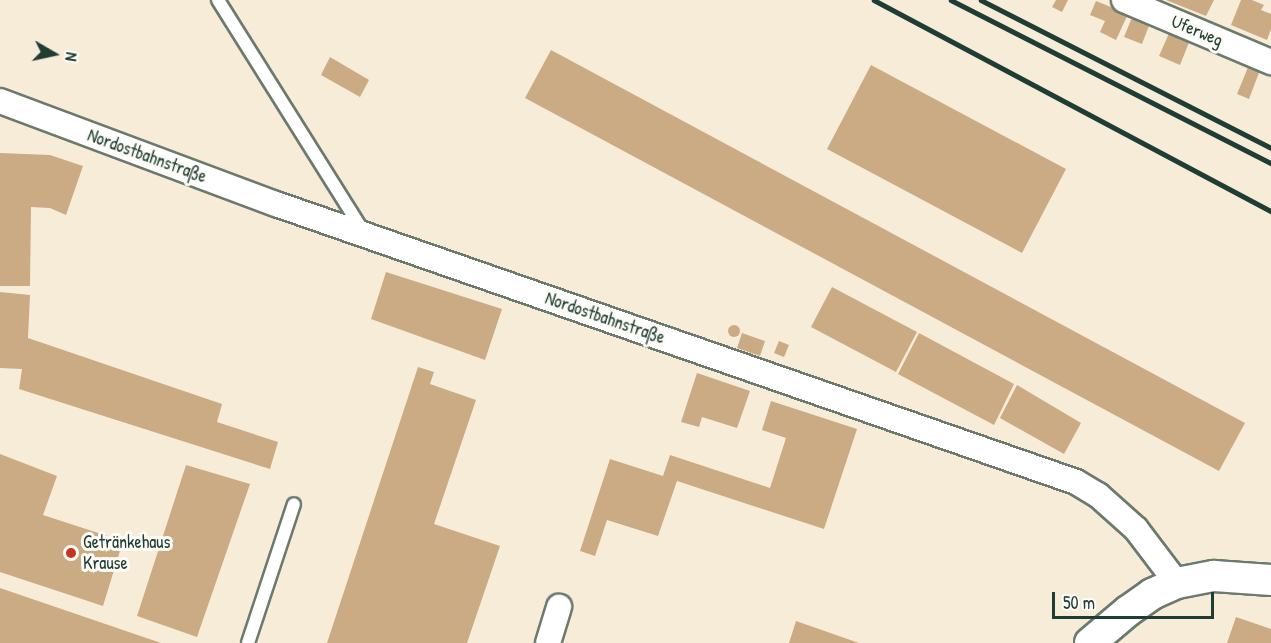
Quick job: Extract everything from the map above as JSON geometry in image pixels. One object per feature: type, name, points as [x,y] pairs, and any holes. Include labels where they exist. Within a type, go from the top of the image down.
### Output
[{"type":"street","name":"Uferweg","points":[[1124,0],[1271,62]]},
{"type":"street","name":"Nordostbahnstraße","points":[[0,101],[367,236],[1076,482],[1098,495],[1136,529],[1165,589]]},
{"type":"street","points":[[1090,643],[1128,611],[1165,589],[1214,576],[1271,580]]},
{"type":"street","points":[[548,643],[559,607]]},
{"type":"lane","points":[[218,0],[367,236]]},
{"type":"lane","points":[[248,643],[294,504]]},
{"type":"building","points":[[1056,0],[1068,0],[1062,12],[1052,7]]},
{"type":"building","points":[[1166,0],[1214,0],[1206,16]]},
{"type":"building","points":[[1241,0],[1252,0],[1264,5],[1261,10],[1271,14],[1271,29],[1267,40],[1231,25]]},
{"type":"building","points":[[1096,1],[1128,14],[1116,40],[1100,32],[1105,21],[1090,15]]},
{"type":"building","points":[[1133,15],[1150,23],[1142,44],[1124,37]]},
{"type":"building","points":[[1170,31],[1190,40],[1180,65],[1159,56]]},
{"type":"building","points":[[551,50],[1245,423],[1219,471],[525,98]]},
{"type":"building","points":[[330,57],[369,80],[360,97],[321,75]]},
{"type":"building","points":[[871,65],[1066,169],[1022,253],[827,149]]},
{"type":"building","points":[[1249,65],[1260,70],[1249,99],[1237,94]]},
{"type":"building","points":[[0,153],[50,155],[83,166],[66,215],[50,208],[31,207],[30,286],[0,286]]},
{"type":"building","points":[[386,272],[502,309],[485,360],[371,319]]},
{"type":"building","points":[[832,287],[917,332],[896,372],[811,327]]},
{"type":"building","points":[[0,292],[30,295],[28,338],[222,404],[217,422],[278,442],[270,469],[19,389],[22,369],[0,368]]},
{"type":"building","points":[[736,325],[739,326],[739,336],[732,337],[729,336],[728,329],[729,326]]},
{"type":"building","points":[[742,333],[765,341],[760,356],[737,348]]},
{"type":"building","points":[[919,333],[1014,384],[994,425],[898,374]]},
{"type":"building","points":[[779,341],[789,345],[784,357],[774,353]]},
{"type":"building","points":[[418,367],[434,372],[430,384],[476,400],[434,524],[500,546],[467,643],[327,643]]},
{"type":"building","points":[[697,373],[750,391],[737,428],[702,417],[699,427],[681,422]]},
{"type":"building","points":[[1017,385],[1081,423],[1064,454],[1000,418]]},
{"type":"building","points":[[771,401],[857,429],[824,529],[677,481],[658,536],[607,520],[595,556],[580,551],[610,459],[663,476],[670,455],[770,488],[786,438],[762,430]]},
{"type":"building","points":[[0,454],[57,476],[43,515],[123,541],[103,606],[0,572]]},
{"type":"building","points":[[186,465],[250,484],[197,637],[137,616]]},
{"type":"building","points":[[0,588],[161,643],[0,643]]},
{"type":"building","points":[[1236,617],[1271,629],[1271,643],[1227,643]]},
{"type":"building","points":[[796,621],[859,643],[789,643]]},
{"type":"railway","points":[[874,0],[1271,211]]},
{"type":"railway","points":[[951,0],[1271,163]]},
{"type":"railway","points":[[981,0],[1271,148]]},
{"type":"place","name":"Getränkehaus Krause","points":[[71,553]]}]
